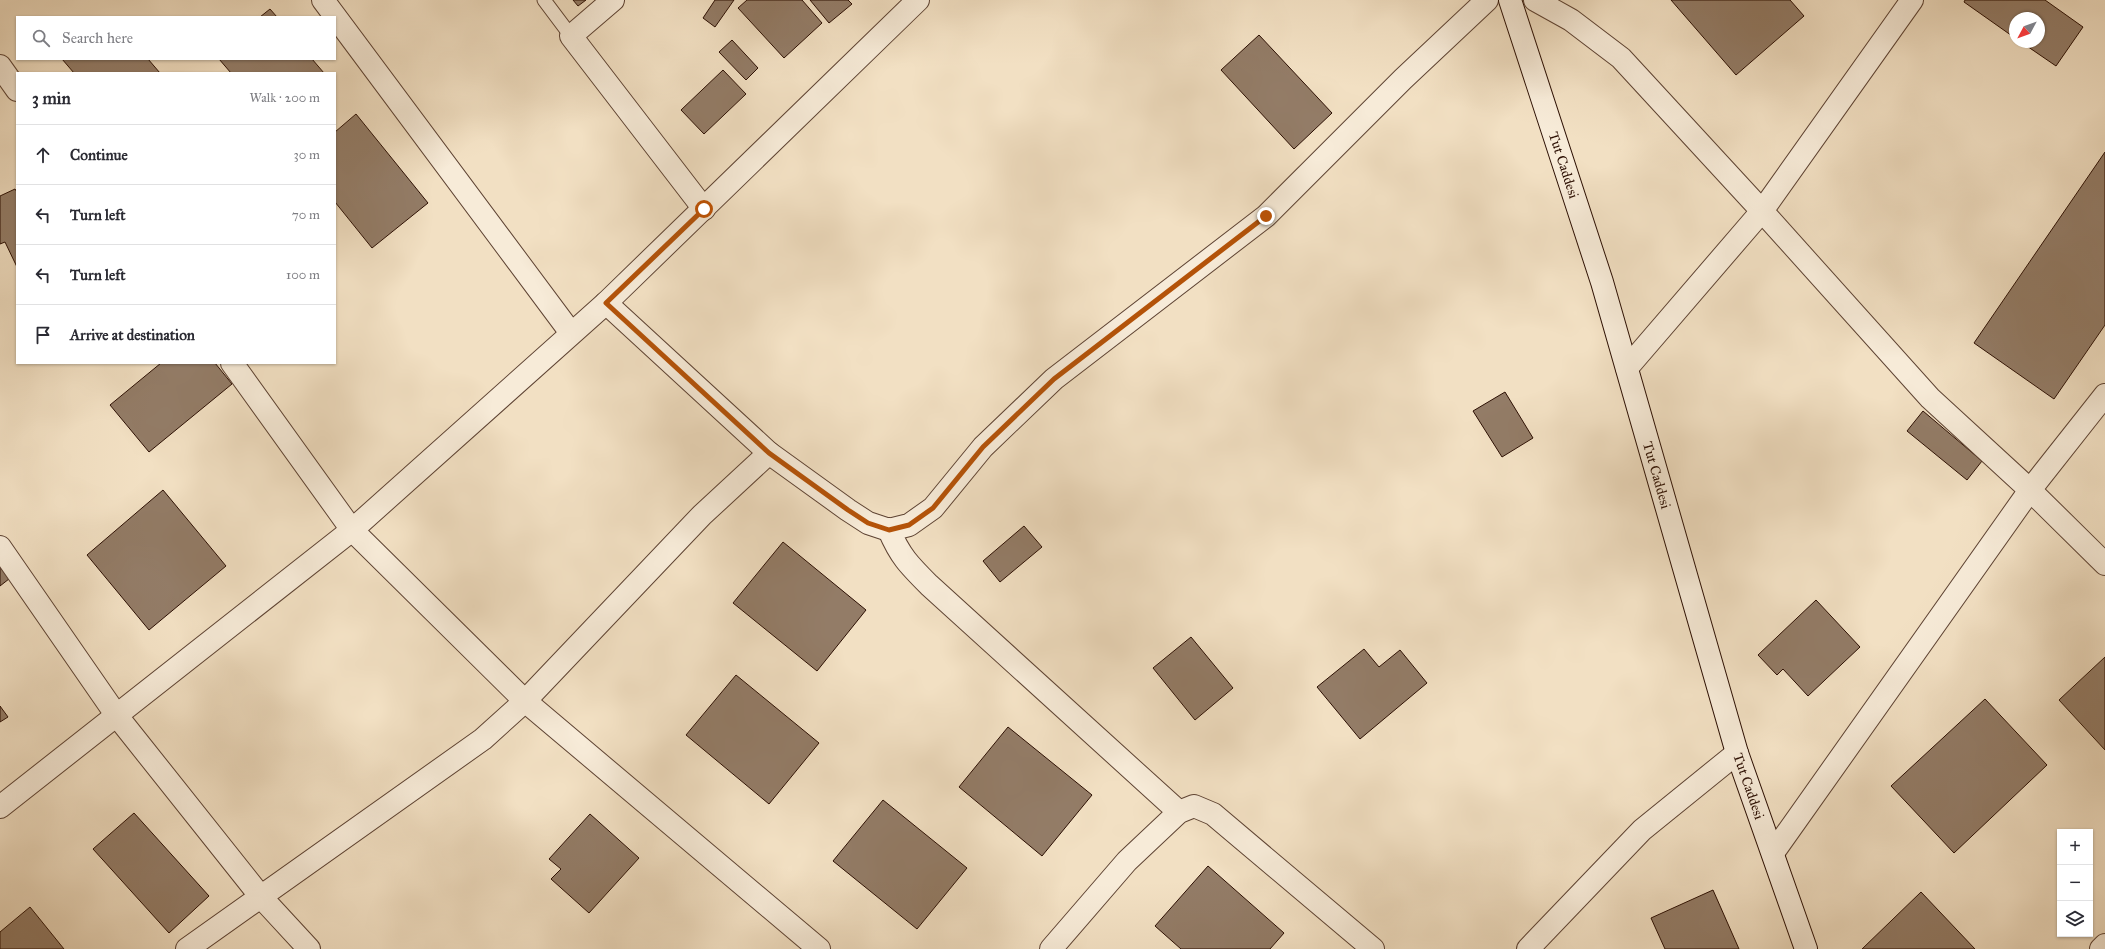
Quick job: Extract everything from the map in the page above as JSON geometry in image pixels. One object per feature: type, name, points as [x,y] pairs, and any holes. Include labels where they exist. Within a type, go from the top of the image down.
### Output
[{"type":"street","points":[[323,0],[335,16]]},
{"type":"street","points":[[613,0],[571,36],[704,209]]},
{"type":"street","points":[[0,807],[352,530],[606,303],[918,0]]},
{"type":"street","points":[[606,303],[769,453],[868,523],[889,530],[909,525],[933,508],[983,447],[1054,379],[1266,216],[1403,79],[1487,0]]},
{"type":"street","name":"Tut Caddesi","points":[[1510,0],[1602,282],[1737,753],[1806,949]]},
{"type":"street","points":[[1535,0],[1571,20],[1621,58],[1762,211],[1930,398],[2030,490],[2105,564]]},
{"type":"street","points":[[1627,368],[1762,211],[1912,0]]},
{"type":"street","points":[[336,17],[571,333]]},
{"type":"street","points":[[0,66],[16,89]]},
{"type":"street","points":[[233,364],[352,530],[525,701],[819,949]]},
{"type":"street","points":[[1773,853],[2030,490],[2105,395]]},
{"type":"street","points":[[187,949],[261,898],[483,739],[525,701],[702,515],[769,453]]},
{"type":"street","points":[[889,530],[897,550],[929,585],[1179,812]]},
{"type":"street","points":[[0,547],[117,716],[261,898],[309,949]]},
{"type":"street","points":[[1528,949],[1642,830],[1737,753]]},
{"type":"street","points":[[1051,949],[1127,861],[1179,812],[1194,806],[1213,814],[1373,949]]},
{"type":"street","points":[[2101,949],[2105,945]]},
{"type":"lane","points":[[544,0],[571,36]]},
{"type":"building","points":[[573,0],[586,0],[578,6]]},
{"type":"building","points":[[715,0],[734,0],[715,27],[703,18]]},
{"type":"building","points":[[747,0],[802,0],[822,23],[784,58],[738,8]]},
{"type":"building","points":[[810,0],[848,0],[852,4],[829,23]]},
{"type":"building","points":[[1671,0],[1790,0],[1804,16],[1736,75]]},
{"type":"building","points":[[1965,0],[2045,0],[2083,27],[2056,66],[2030,48],[2045,48],[2045,12],[2009,12],[2009,34],[1964,2]]},
{"type":"building","points":[[270,9],[276,16],[261,16]]},
{"type":"building","points":[[1259,35],[1332,113],[1294,149],[1221,70]]},
{"type":"building","points":[[732,40],[758,68],[746,80],[719,52]]},
{"type":"building","points":[[63,60],[149,60],[159,72],[73,72]]},
{"type":"building","points":[[220,60],[313,60],[323,72],[230,72]]},
{"type":"building","points":[[723,70],[746,94],[704,134],[681,110]]},
{"type":"building","points":[[356,114],[428,203],[372,248],[336,203],[336,131]]},
{"type":"building","points":[[2105,152],[2105,325],[2054,399],[1974,343]]},
{"type":"building","points":[[15,189],[16,190],[16,265],[5,242],[0,244],[0,196]]},
{"type":"building","points":[[160,364],[216,364],[232,384],[149,452],[110,405]]},
{"type":"building","points":[[1505,392],[1533,438],[1502,457],[1473,411]]},
{"type":"building","points":[[1923,411],[1982,461],[1967,480],[1907,431]]},
{"type":"building","points":[[163,490],[226,566],[149,630],[87,555]]},
{"type":"building","points":[[1024,526],[1042,547],[1000,582],[983,561]]},
{"type":"building","points":[[783,542],[866,610],[817,671],[733,603]]},
{"type":"building","points":[[0,558],[14,575],[0,586]]},
{"type":"building","points":[[1816,600],[1860,647],[1808,696],[1783,669],[1777,675],[1758,655]]},
{"type":"building","points":[[1191,637],[1233,688],[1195,720],[1153,668]]},
{"type":"building","points":[[1364,649],[1379,667],[1400,650],[1427,683],[1360,739],[1317,687]]},
{"type":"building","points":[[2105,657],[2105,750],[2059,700]]},
{"type":"building","points":[[736,675],[819,743],[769,804],[686,735]]},
{"type":"building","points":[[1985,699],[2047,765],[1954,853],[1891,786]]},
{"type":"building","points":[[0,706],[8,717],[0,722]]},
{"type":"building","points":[[1008,727],[1092,795],[1042,856],[959,787]]},
{"type":"building","points":[[883,800],[967,868],[917,929],[833,861]]},
{"type":"building","points":[[134,813],[209,896],[169,933],[93,849]]},
{"type":"building","points":[[590,814],[639,858],[589,913],[551,879],[561,869],[549,859]]},
{"type":"building","points":[[1208,866],[1284,933],[1270,949],[1181,949],[1155,926]]},
{"type":"building","points":[[1713,890],[1739,949],[1665,949],[1651,918]]},
{"type":"building","points":[[1921,892],[1975,949],[1862,949]]},
{"type":"building","points":[[30,907],[64,949],[0,949],[0,932]]},
{"type":"route","points":[[704,209],[606,303],[769,453],[868,523],[889,530],[909,525],[933,508],[983,447],[1054,379],[1266,216]]}]
